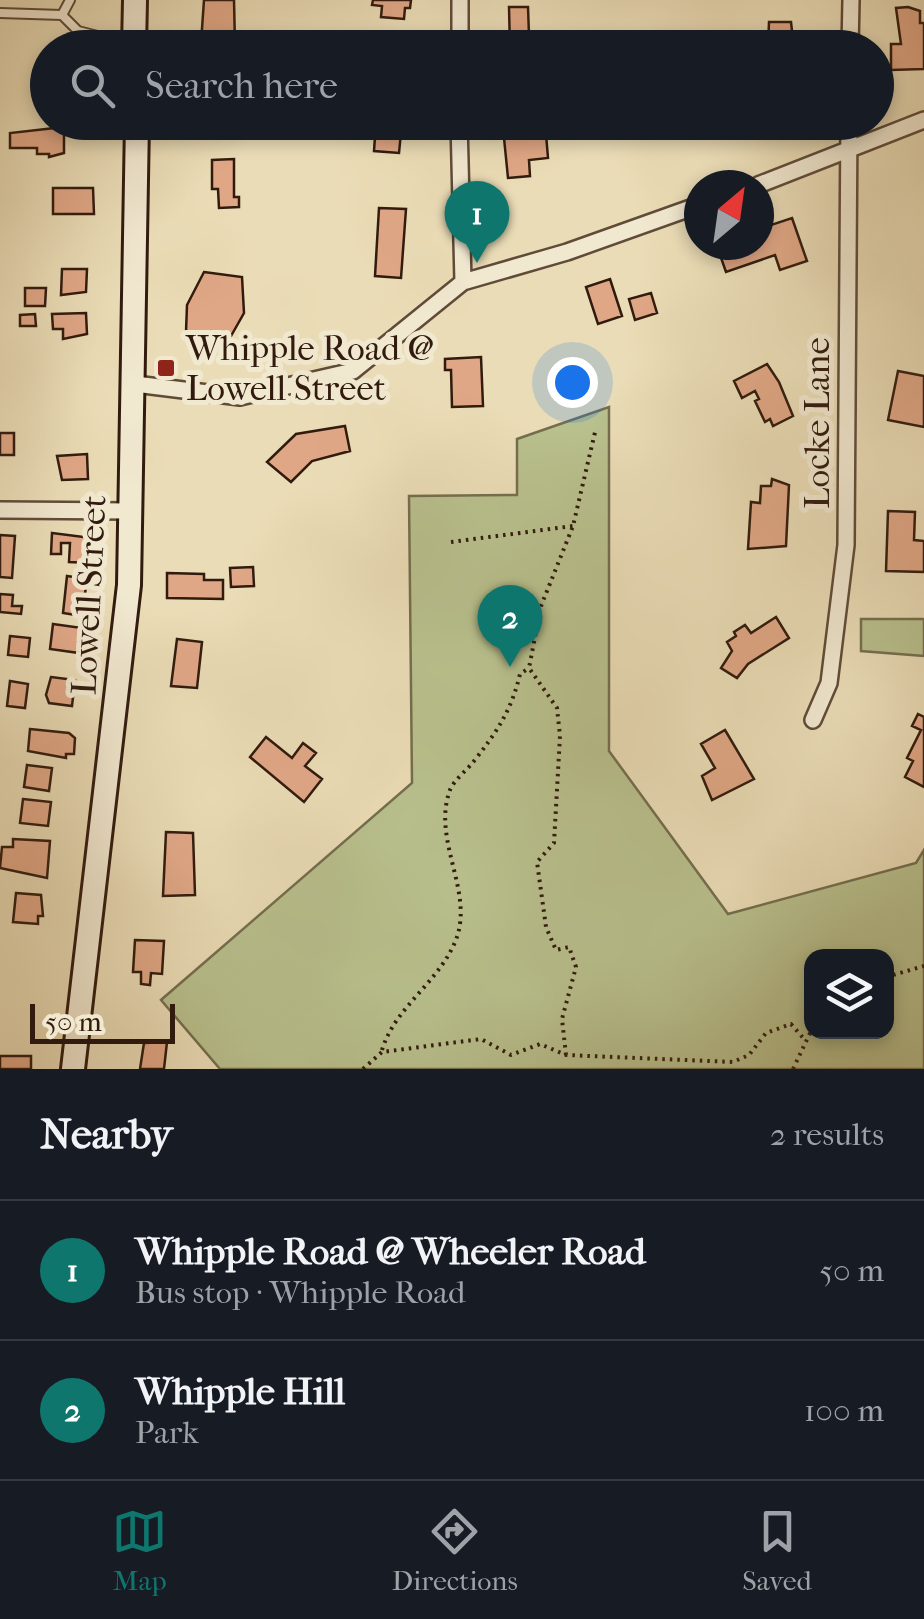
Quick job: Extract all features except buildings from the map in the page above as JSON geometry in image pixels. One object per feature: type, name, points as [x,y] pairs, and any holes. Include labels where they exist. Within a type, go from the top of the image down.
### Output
[{"type":"main road","points":[[134,30],[135,0]]},
{"type":"main road","name":"Lowell Street","points":[[73,1069],[130,585],[137,140]]},
{"type":"main road","points":[[76,1044],[83,1069]]},
{"type":"street","points":[[460,0],[460,30]]},
{"type":"street","points":[[850,30],[851,0]]},
{"type":"street","points":[[894,132],[924,120]]},
{"type":"street","points":[[459,140],[463,282]]},
{"type":"street","name":"Locke Lane","points":[[813,720],[829,684],[846,546],[848,140]]},
{"type":"street","points":[[774,179],[875,140]]},
{"type":"street","points":[[135,384],[240,397],[353,370],[463,282],[567,252],[684,210]]},
{"type":"street","points":[[0,510],[129,511]]},
{"type":"lane","points":[[62,15],[70,0]]},
{"type":"lane","points":[[0,13],[62,15],[76,30]]},
{"type":"path","points":[[363,1069],[382,1052],[394,1022],[456,942],[462,907],[445,830],[450,789],[511,710],[520,674],[529,668],[541,606],[574,526],[596,428]]},
{"type":"path","points":[[451,542],[574,526]]},
{"type":"path","points":[[529,668],[557,708],[560,736],[554,843],[536,862],[546,927],[556,950],[569,947],[576,967],[562,1018],[566,1054]]},
{"type":"path","points":[[894,975],[924,966]]},
{"type":"path","points":[[382,1052],[481,1039],[511,1055],[540,1044],[566,1054],[734,1062],[750,1055],[766,1033],[791,1024],[805,1040],[793,1069]]},
{"type":"green space","points":[[609,407],[609,751],[728,914],[916,863],[924,850],[924,1069],[220,1069],[161,1000],[412,783],[409,496],[517,495],[517,439]]},
{"type":"green space","points":[[861,619],[924,619],[924,656],[861,651]]},
{"type":"place","name":"Whipple Road @ Wheeler Road","points":[[477,263]]},
{"type":"place","name":"Whipple Road @ Lowell Street","points":[[166,368]]},
{"type":"place","name":"Whipple Hill","points":[[510,667]]}]
